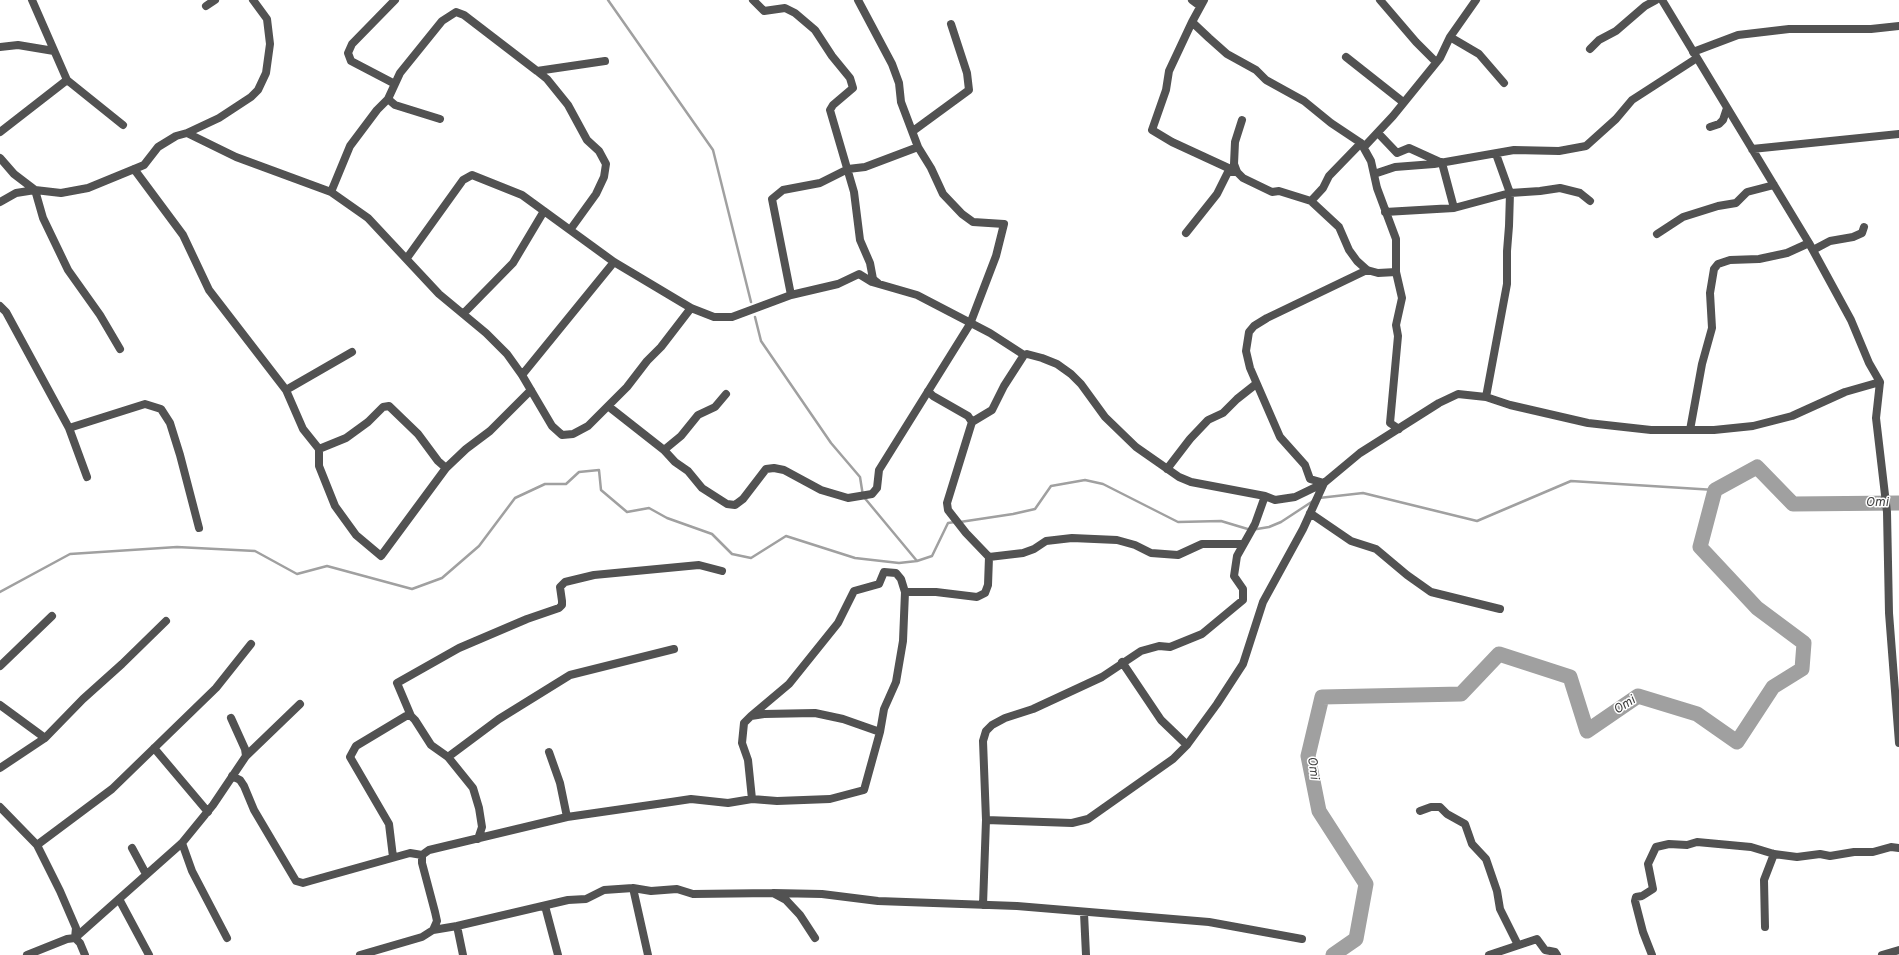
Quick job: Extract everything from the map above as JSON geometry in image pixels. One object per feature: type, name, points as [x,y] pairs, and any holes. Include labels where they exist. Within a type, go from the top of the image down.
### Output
[{"type":"street","points":[[32,0],[67,80],[123,126]]},
{"type":"street","points":[[206,6],[214,0]]},
{"type":"street","points":[[0,202],[16,193],[35,190],[61,193],[88,188],[144,165],[158,148],[176,136],[187,133],[219,118],[251,98],[258,90],[266,73],[270,44],[267,19],[253,0]]},
{"type":"street","points":[[395,0],[352,44],[348,53],[351,61],[395,84]]},
{"type":"street","points":[[753,0],[764,11],[785,8],[795,13],[815,30],[832,56],[850,78],[853,88],[830,110],[854,192],[860,240],[870,263],[873,279],[879,284]]},
{"type":"street","points":[[608,406],[664,450],[675,462],[688,471],[702,488],[727,504],[735,505],[743,499],[766,469],[774,468],[784,470],[821,490],[848,498],[872,494],[877,488],[879,470],[970,324],[996,256],[1004,224],[973,222],[962,214],[943,194],[931,168],[918,147],[901,102],[899,83],[892,64],[858,0]]},
{"type":"street","points":[[1192,0],[1202,3],[1169,71],[1166,90],[1152,130],[1172,142],[1237,172],[1243,178],[1272,192],[1279,191],[1311,201],[1339,227],[1349,250],[1357,261],[1367,270],[1378,273],[1396,272]]},
{"type":"street","points":[[1380,0],[1416,42],[1436,62]]},
{"type":"street","points":[[1311,201],[1323,188],[1329,176],[1378,132],[1436,62],[1450,37],[1476,0]]},
{"type":"street","points":[[1590,49],[1599,40],[1616,31],[1645,6],[1656,0]]},
{"type":"street","points":[[1662,0],[1811,246],[1851,320],[1868,363],[1880,382],[1876,418],[1887,512],[1889,613],[1899,743]]},
{"type":"street","points":[[331,192],[350,146],[377,110],[388,100],[400,73],[425,40],[442,21],[456,12],[464,15],[547,79],[568,105],[587,140],[599,150],[606,164],[604,177],[596,194],[570,230]]},
{"type":"street","points":[[1192,22],[1227,54],[1256,70],[1266,80],[1304,101],[1331,123],[1362,145],[1374,174],[1396,239],[1396,272],[1402,298],[1396,325],[1398,336],[1390,423],[1399,429]]},
{"type":"street","points":[[913,131],[968,90],[967,73],[951,24]]},
{"type":"street","points":[[1374,174],[1395,167],[1442,163],[1514,150],[1559,151],[1586,146],[1616,119],[1632,100],[1695,55],[1738,35],[1789,29],[1870,29],[1899,26]]},
{"type":"street","points":[[1450,37],[1479,54],[1504,83]]},
{"type":"street","points":[[0,47],[18,45],[54,51]]},
{"type":"street","points":[[1346,57],[1393,96],[1403,102]]},
{"type":"street","points":[[537,71],[605,62]]},
{"type":"street","points":[[0,132],[67,80]]},
{"type":"street","points":[[388,100],[395,105],[440,119]]},
{"type":"street","points":[[1710,127],[1719,124],[1727,108]]},
{"type":"street","points":[[1237,172],[1234,164],[1234,142],[1242,120]]},
{"type":"street","points":[[1378,132],[1398,153],[1409,148],[1442,163]]},
{"type":"street","points":[[187,133],[236,157],[331,192],[368,218],[439,294],[486,333],[507,354],[522,375],[552,426],[562,435],[573,434],[588,426],[661,348],[691,308]]},
{"type":"street","points":[[1752,149],[1899,134]]},
{"type":"street","points":[[791,295],[772,199],[783,190],[820,182],[848,169],[865,167],[918,147]]},
{"type":"street","points":[[1486,397],[1507,284],[1510,193],[1496,154]]},
{"type":"street","points":[[0,158],[14,174],[35,190],[43,218],[68,270],[100,315],[120,349]]},
{"type":"street","points":[[1442,163],[1454,208]]},
{"type":"street","points":[[134,169],[182,235],[208,290],[286,390],[303,429],[319,449],[319,466],[335,506],[356,535],[382,556],[446,468],[466,449],[490,431],[531,390]]},
{"type":"street","points":[[1186,232],[1217,194],[1228,172],[1237,172]]},
{"type":"street","points":[[407,258],[462,180],[472,175],[522,195],[614,262],[691,308],[714,317],[732,317],[791,295],[838,284],[859,274],[879,284],[917,295],[970,324],[990,333],[1024,355],[1027,354],[1042,358],[1057,364],[1071,374],[1081,384],[1105,417],[1136,447],[1179,477],[1191,482],[1265,496],[1276,500],[1295,497],[1324,483],[1360,453],[1439,403],[1458,394],[1486,397],[1510,405],[1588,423],[1651,430],[1714,430],[1753,426],[1792,416],[1845,392],[1880,382]]},
{"type":"street","points":[[1657,234],[1684,217],[1718,206],[1736,203],[1747,192],[1774,185]]},
{"type":"street","points":[[1386,212],[1454,208],[1510,193],[1560,188],[1580,193],[1590,201]]},
{"type":"street","points":[[463,314],[513,263],[544,211]]},
{"type":"street","points":[[1690,430],[1702,364],[1712,328],[1710,293],[1714,269],[1718,264],[1730,260],[1787,254],[1811,246],[1858,235],[1862,233],[1864,227]]},
{"type":"street","points":[[522,375],[614,262]]},
{"type":"street","points":[[1324,483],[1310,479],[1305,465],[1280,437],[1250,368],[1246,351],[1248,332],[1254,326],[1367,270]]},
{"type":"street","points":[[0,306],[10,318],[69,428],[86,477]]},
{"type":"street","points":[[286,390],[352,352]]},
{"type":"street","points":[[905,592],[936,592],[976,597],[985,593],[988,585],[989,557],[966,533],[948,510],[947,503],[972,422],[992,410],[1004,386],[1024,355]]},
{"type":"street","points":[[1167,469],[1190,439],[1208,420],[1223,413],[1237,399],[1256,384]]},
{"type":"street","points":[[928,391],[933,396],[968,416],[972,422]]},
{"type":"street","points":[[664,450],[681,436],[698,415],[715,407],[726,394]]},
{"type":"street","points":[[69,428],[145,404],[162,409],[170,423],[180,455],[199,528]]},
{"type":"street","points":[[319,449],[346,438],[368,422],[383,407],[389,406],[418,434],[438,462],[446,468]]},
{"type":"street","points":[[986,820],[1072,823],[1088,819],[1173,759],[1188,745],[1218,704],[1243,664],[1263,602],[1310,513],[1324,483]]},
{"type":"street","points":[[983,905],[986,820],[983,741],[986,731],[992,725],[1005,718],[1033,709],[1097,680],[1122,662],[1141,651],[1159,646],[1170,647],[1202,634],[1243,600],[1243,589],[1234,576],[1237,556],[1255,524],[1265,496]]},
{"type":"street","points":[[1310,513],[1352,541],[1376,548],[1407,575],[1431,592],[1500,609]]},
{"type":"street","points":[[989,557],[1023,553],[1034,549],[1046,541],[1072,538],[1117,540],[1136,545],[1151,553],[1178,555],[1202,544],[1244,544]]},
{"type":"street","points":[[478,839],[482,828],[479,808],[473,788],[448,757],[431,745],[411,716],[397,683],[459,648],[527,619],[559,608],[562,605],[560,587],[565,582],[594,575],[699,565],[722,570]]},
{"type":"street","points":[[232,776],[240,780],[244,786],[254,810],[296,881],[303,883],[393,857],[410,853],[422,855],[429,850],[567,818],[691,799],[728,803],[752,799],[777,801],[830,799],[864,790],[880,732],[884,709],[896,682],[904,641],[905,592],[901,579],[896,573],[884,572],[879,584],[854,591],[838,623],[789,684],[751,716],[744,724],[742,744],[748,760],[752,799]]},
{"type":"street","points":[[0,666],[52,616]]},
{"type":"street","points":[[0,768],[45,738],[83,699],[122,664],[166,621]]},
{"type":"street","points":[[37,845],[112,789],[216,688],[251,644]]},
{"type":"street","points":[[448,757],[499,720],[570,675],[674,649]]},
{"type":"street","points":[[1122,662],[1161,720],[1188,745]]},
{"type":"street","points":[[27,955],[67,939],[75,938],[182,843],[208,812],[246,756],[300,704]]},
{"type":"street","points":[[0,705],[45,738]]},
{"type":"street","points":[[751,716],[764,714],[816,713],[843,719],[880,732]]},
{"type":"street","points":[[393,857],[389,824],[350,757],[356,746],[406,716],[411,716]]},
{"type":"street","points":[[231,718],[246,756]]},
{"type":"street","points":[[154,748],[208,812]]},
{"type":"street","points":[[549,752],[560,783],[567,818]]},
{"type":"street","points":[[1420,811],[1431,807],[1440,807],[1447,814],[1465,824],[1472,844],[1486,859],[1497,891],[1500,909],[1518,945]]},
{"type":"street","points":[[0,808],[37,845],[60,891],[76,928],[75,938]]},
{"type":"street","points":[[1652,955],[1643,932],[1635,901],[1636,898],[1652,889],[1648,864],[1656,846],[1697,842],[1751,847],[1774,854],[1797,857],[1820,854],[1830,856],[1854,852],[1873,852],[1891,847],[1899,848]]},
{"type":"street","points":[[182,843],[192,870],[227,938]]},
{"type":"street","points":[[132,848],[146,874]]},
{"type":"street","points":[[1765,927],[1764,880],[1774,854]]},
{"type":"street","points":[[422,855],[422,863],[437,921],[433,930]]},
{"type":"street","points":[[360,955],[422,937],[433,930],[457,926],[568,900],[586,899],[604,890],[633,888],[651,891],[677,889],[693,894],[822,894],[867,901],[983,905],[1084,912],[1209,922],[1302,939]]},
{"type":"street","points":[[633,888],[648,955]]},
{"type":"street","points":[[773,893],[786,900],[800,915],[815,938]]},
{"type":"street","points":[[119,899],[149,955]]},
{"type":"street","points":[[545,906],[558,955]]},
{"type":"street","points":[[1084,912],[1086,955]]},
{"type":"street","points":[[457,926],[463,955]]},
{"type":"street","points":[[75,938],[80,943],[85,955]]},
{"type":"street","points":[[1489,955],[1537,939],[1545,950],[1555,952],[1557,955]]},
{"type":"street","points":[[1882,955],[1899,950]]},
{"type":"waterway","points":[[608,0],[713,150],[751,302]]},
{"type":"waterway","points":[[755,317],[761,341],[831,443],[860,477],[863,496],[917,561]]},
{"type":"waterway","name":"Omi","points":[[1333,955],[1356,939],[1366,884],[1319,811],[1308,756],[1322,697],[1461,694],[1499,654],[1570,677],[1587,731],[1638,696],[1697,714],[1737,742],[1773,687],[1802,669],[1804,643],[1757,608],[1700,547],[1715,490],[1757,467],[1793,504],[1899,503]]},
{"type":"waterway","points":[[0,592],[70,554],[177,547],[255,551],[297,574],[327,566],[412,589],[442,578],[479,546],[515,498],[545,484],[566,484],[579,472],[599,470],[601,490],[627,512],[649,508],[667,518],[712,534],[732,554],[751,558],[786,536],[855,558],[899,563],[917,561],[932,556],[948,523],[955,522]]},
{"type":"waterway","points":[[960,522],[1035,509],[1051,486],[1085,480],[1103,484],[1178,522],[1221,521],[1251,530],[1269,527],[1281,522],[1313,501]]},
{"type":"waterway","points":[[1319,498],[1363,493],[1477,521],[1571,481],[1715,490]]}]
